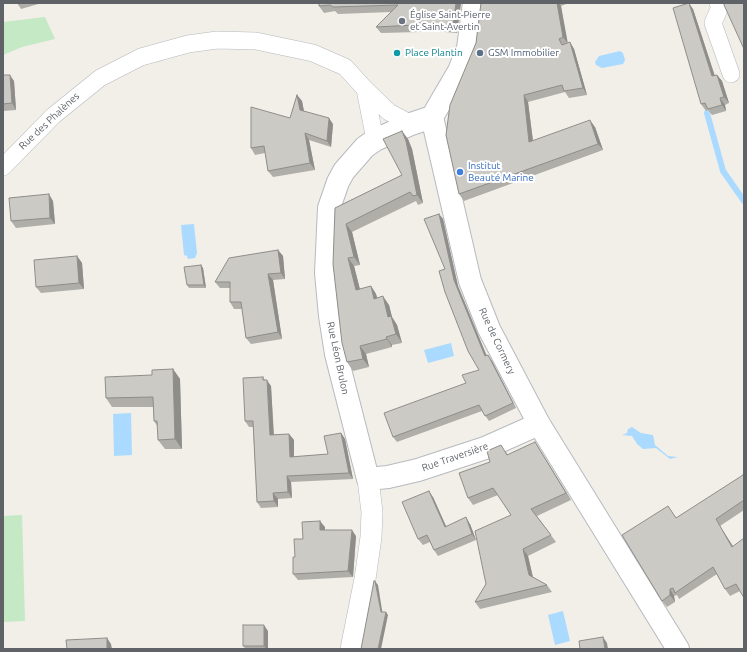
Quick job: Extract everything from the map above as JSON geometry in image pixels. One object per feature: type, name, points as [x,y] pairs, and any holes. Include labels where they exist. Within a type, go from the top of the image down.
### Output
[{"type":"main road","points":[[432,117],[459,71],[468,48],[474,3]]},
{"type":"main road","name":"Rue Léon Brulon","points":[[368,479],[336,354],[330,316],[326,273],[329,208],[338,182],[365,147],[375,140],[410,124],[432,117]]},
{"type":"main road","name":"Rue de Cormery","points":[[432,117],[470,280],[490,329],[539,424],[678,649]]},
{"type":"main road","name":"Rue Traversière","points":[[368,479],[388,478],[418,470],[485,448],[539,424]]},
{"type":"street","points":[[718,3],[720,7],[713,23],[731,74]]},
{"type":"street","name":"Rue des Phalènes","points":[[3,166],[53,116],[100,78],[142,57],[188,44],[217,40],[256,41],[313,53],[345,67],[389,112],[410,124]]},
{"type":"street","points":[[365,89],[375,140]]},
{"type":"street","name":"Rue Léon Brulon","points":[[351,649],[365,579],[371,537],[372,512],[368,479]]},
{"type":"green space","points":[[45,17],[55,39],[22,47],[3,55],[3,22]]},
{"type":"green space","points":[[22,515],[25,621],[3,622],[3,516]]},
{"type":"water","points":[[620,51],[623,53],[625,60],[623,64],[602,68],[596,65],[595,62],[599,56]]},
{"type":"water","points":[[194,224],[197,253],[195,258],[188,259],[187,256],[184,255],[181,225]]},
{"type":"water","points":[[451,343],[454,356],[428,363],[424,350]]},
{"type":"water","points":[[131,413],[132,455],[114,456],[113,414]]},
{"type":"water","points":[[632,427],[641,433],[653,435],[655,445],[668,456],[678,457],[670,459],[656,448],[643,449],[637,444],[632,436],[622,435],[627,433],[628,429]]},
{"type":"water","points":[[563,611],[570,641],[555,645],[548,615]]},
{"type":"building","points":[[319,3],[456,3],[453,26],[417,23],[415,25],[376,27],[398,5],[333,7],[330,5],[319,6]]},
{"type":"building","points":[[481,3],[557,3],[563,37],[559,39],[562,45],[570,42],[583,88],[564,91],[562,85],[524,95],[529,142],[590,120],[598,144],[459,194],[446,135],[450,105],[476,43]]},
{"type":"building","points":[[689,3],[712,76],[717,75],[724,97],[720,98],[722,105],[708,109],[705,103],[701,104],[673,8]]},
{"type":"building","points":[[724,3],[744,3],[744,49],[724,5]]},
{"type":"building","points":[[3,75],[10,75],[12,103],[3,104]]},
{"type":"building","points":[[297,95],[300,110],[329,118],[327,141],[305,133],[310,163],[268,171],[264,146],[251,148],[251,107],[290,118]]},
{"type":"building","points":[[402,131],[406,141],[417,195],[413,196],[410,192],[346,224],[354,257],[348,258],[356,290],[371,286],[374,299],[383,296],[388,317],[391,316],[396,334],[386,337],[387,339],[360,346],[363,359],[347,362],[342,343],[333,264],[335,208],[402,175],[383,139]]},
{"type":"building","points":[[49,194],[50,218],[11,221],[9,198]]},
{"type":"building","points":[[439,214],[454,280],[485,356],[488,355],[513,403],[485,416],[479,405],[393,437],[384,413],[466,383],[462,375],[479,370],[468,351],[445,292],[439,271],[445,269],[424,219]]},
{"type":"building","points":[[278,250],[281,273],[268,274],[278,332],[246,338],[241,302],[230,302],[230,282],[215,282],[229,258]]},
{"type":"building","points":[[77,256],[79,283],[36,287],[34,260]]},
{"type":"building","points":[[201,265],[204,285],[187,285],[184,267]]},
{"type":"building","points":[[173,369],[175,439],[158,440],[157,421],[154,421],[153,397],[106,398],[105,377],[152,375],[152,370]]},
{"type":"building","points":[[263,377],[263,380],[267,380],[270,435],[289,434],[290,457],[328,454],[324,436],[341,433],[349,473],[287,476],[288,492],[273,493],[274,501],[257,502],[253,421],[245,421],[243,378]]},
{"type":"building","points":[[535,442],[566,493],[531,509],[551,535],[523,549],[529,575],[547,585],[475,602],[486,584],[475,531],[511,515],[493,488],[468,498],[459,473],[490,462],[487,451],[501,445],[507,455]]},
{"type":"building","points":[[743,475],[744,500],[716,519],[732,547],[744,538],[744,598],[736,584],[725,589],[713,567],[675,593],[673,588],[670,589],[670,595],[662,601],[622,535],[668,506],[676,518]]},
{"type":"building","points":[[429,491],[445,527],[466,517],[472,534],[434,550],[427,535],[418,539],[402,502]]},
{"type":"building","points":[[320,521],[320,530],[352,530],[348,571],[293,574],[293,557],[295,557],[294,539],[303,539],[302,522]]},
{"type":"building","points":[[374,581],[381,612],[386,612],[378,649],[361,649]]},
{"type":"building","points":[[243,625],[264,625],[264,646],[243,646]]},
{"type":"building","points":[[603,637],[605,649],[580,649],[579,641]]},
{"type":"building","points":[[107,638],[107,649],[67,649],[66,640]]},
{"type":"waterway","points":[[707,113],[723,171],[744,201]]},
{"type":"place","name":"Église Saint-Pierre et Saint-Avertin","points":[[402,21]]},
{"type":"place","name":"Place Plantin","points":[[397,53]]},
{"type":"place","name":"GSM Immobilier","points":[[480,53]]},
{"type":"place","name":"Institut Beauté Marine","points":[[460,172]]}]
